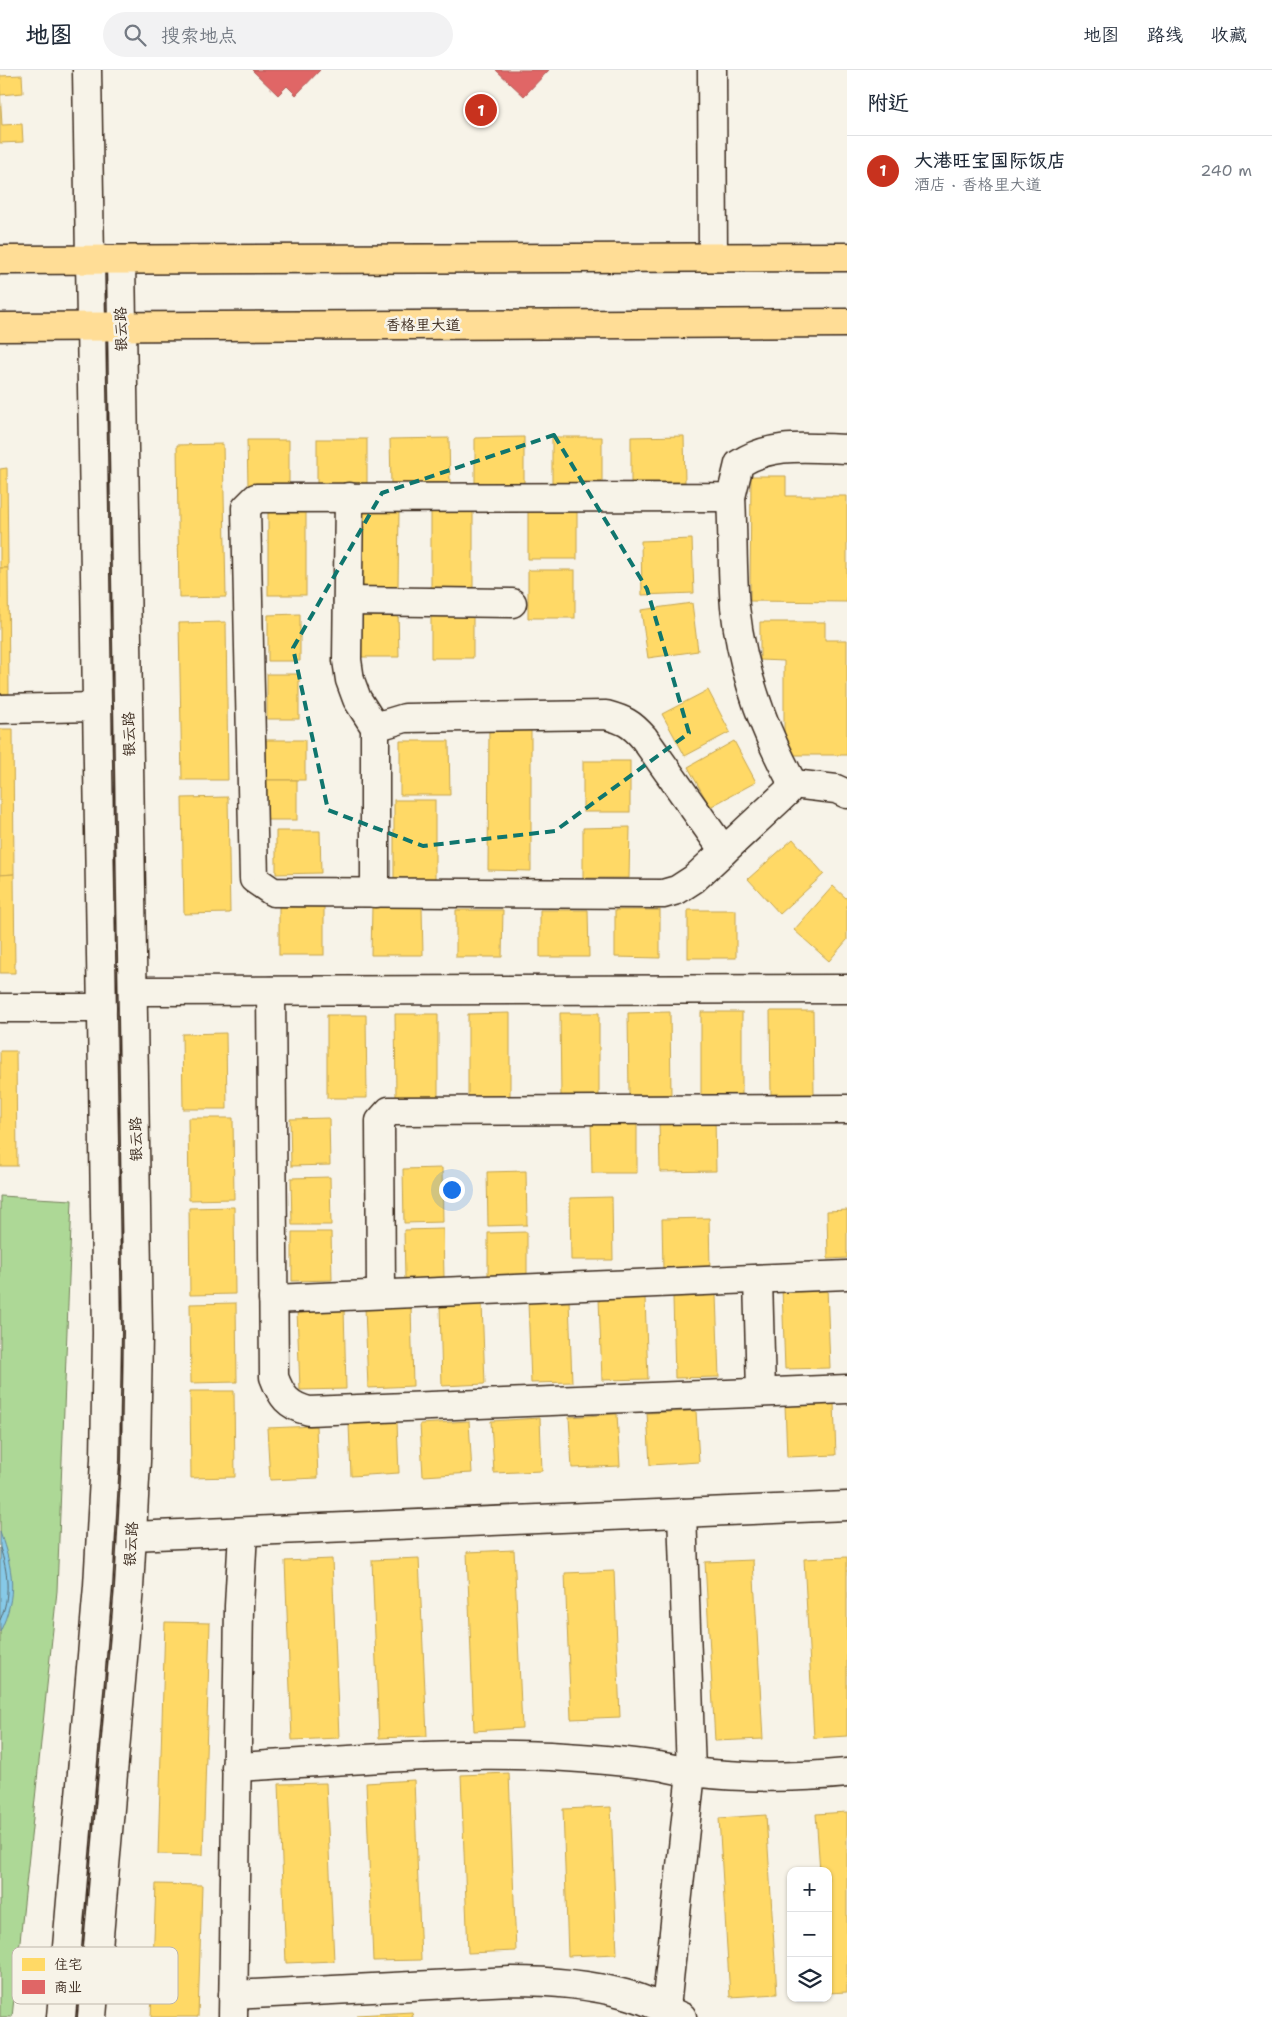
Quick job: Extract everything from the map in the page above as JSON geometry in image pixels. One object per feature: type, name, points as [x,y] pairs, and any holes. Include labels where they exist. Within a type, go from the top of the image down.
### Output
[{"type":"main road","points":[[0,260],[847,256]]},
{"type":"main road","name":"香格里大道","points":[[0,327],[847,323]]},
{"type":"street","name":"银云路","points":[[67,1947],[98,1586],[105,1460],[107,1267],[87,70]]},
{"type":"street","points":[[712,70],[713,257]]},
{"type":"street","name":"银云路","points":[[98,1947],[132,1536],[136,1461],[138,1333],[120,260]]},
{"type":"street","points":[[793,784],[769,736],[754,694],[742,650],[735,607],[731,497],[739,464],[760,452],[785,448],[847,449]]},
{"type":"street","points":[[349,497],[348,660],[350,680],[357,699],[375,728],[375,893]]},
{"type":"street","points":[[731,497],[256,498],[246,508],[254,879],[273,892],[663,894],[678,890],[694,879],[786,794],[793,784]]},
{"type":"street","points":[[348,601],[512,603]]},
{"type":"street","points":[[0,709],[97,707]]},
{"type":"street","points":[[375,728],[405,718],[606,715],[626,720],[644,738],[724,851]]},
{"type":"street","points":[[793,784],[836,788],[847,794]]},
{"type":"street","points":[[133,991],[847,989]]},
{"type":"street","points":[[271,991],[274,1377],[285,1400],[300,1409],[309,1411],[847,1389]]},
{"type":"street","points":[[0,1008],[102,1008]]},
{"type":"street","points":[[381,1294],[380,1121],[389,1111],[847,1109]]},
{"type":"street","points":[[273,1299],[847,1275]]},
{"type":"street","points":[[758,1279],[761,1392]]},
{"type":"street","points":[[132,1536],[847,1506]]},
{"type":"street","points":[[243,1532],[239,1606],[233,2006],[511,1981],[543,1981],[601,1988],[627,1994],[671,2015],[691,1772],[682,1513]]},
{"type":"street","points":[[236,1767],[475,1755],[549,1756],[605,1760],[660,1766],[691,1772],[775,1777],[847,1772]]},
{"type":"street","name":"银云路","points":[[61,2017],[62,2004]]},
{"type":"street","name":"银云路","points":[[92,2017],[93,2004]]},
{"type":"highlighted area","points":[[554,435],[647,589],[689,733],[555,831],[423,846],[328,810],[293,648],[382,493]]},
{"type":"green space","points":[[0,1196],[72,1200],[57,1591],[19,1947],[12,1947],[12,2017],[0,2017]]},
{"type":"water","points":[[0,1532],[8,1558],[12,1582],[9,1606],[0,1632]]},
{"type":"building: 住宅","points":[[22,75],[23,93],[0,95],[0,76]]},
{"type":"building: 住宅","points":[[0,91],[2,125],[22,124],[23,142],[0,143]]},
{"type":"building: 住宅","points":[[684,436],[685,482],[631,482],[631,437]]},
{"type":"building: 住宅","points":[[524,437],[524,483],[475,483],[475,438]]},
{"type":"building: 住宅","points":[[552,437],[602,437],[602,482],[552,483]]},
{"type":"building: 住宅","points":[[449,438],[450,483],[391,484],[390,439]]},
{"type":"building: 住宅","points":[[317,439],[367,439],[367,484],[317,484]]},
{"type":"building: 住宅","points":[[247,440],[289,440],[289,485],[248,485]]},
{"type":"building: 住宅","points":[[223,444],[226,597],[179,598],[177,445]]},
{"type":"building: 住宅","points":[[7,468],[8,568],[0,568],[0,469]]},
{"type":"building: 住宅","points":[[751,476],[786,476],[786,496],[847,496],[847,602],[750,601]]},
{"type":"building: 住宅","points":[[356,509],[399,509],[398,587],[356,587]]},
{"type":"building: 住宅","points":[[431,509],[473,509],[473,588],[431,588]]},
{"type":"building: 住宅","points":[[268,510],[306,510],[306,595],[268,595]]},
{"type":"building: 住宅","points":[[528,512],[577,512],[577,559],[528,559]]},
{"type":"building: 住宅","points":[[692,539],[694,593],[642,595],[641,541]]},
{"type":"building: 住宅","points":[[0,568],[8,568],[9,694],[0,694]]},
{"type":"building: 住宅","points":[[528,570],[575,570],[575,618],[528,618]]},
{"type":"building: 住宅","points":[[692,603],[698,651],[648,658],[641,610]]},
{"type":"building: 住宅","points":[[356,611],[398,611],[399,657],[356,657]]},
{"type":"building: 住宅","points":[[431,611],[473,612],[473,658],[431,658]]},
{"type":"building: 住宅","points":[[300,614],[300,661],[268,661],[268,615]]},
{"type":"building: 住宅","points":[[226,622],[228,780],[182,780],[179,623]]},
{"type":"building: 住宅","points":[[760,622],[825,622],[825,640],[847,640],[847,755],[784,755],[784,661],[760,660]]},
{"type":"building: 住宅","points":[[267,674],[299,674],[299,719],[267,719]]},
{"type":"building: 住宅","points":[[708,690],[730,732],[685,756],[662,714]]},
{"type":"building: 住宅","points":[[489,728],[531,728],[531,871],[488,870]]},
{"type":"building: 住宅","points":[[0,729],[13,729],[14,874],[0,875]]},
{"type":"building: 住宅","points":[[266,740],[305,740],[305,780],[266,780]]},
{"type":"building: 住宅","points":[[400,741],[449,741],[450,795],[400,795]]},
{"type":"building: 住宅","points":[[734,741],[756,782],[710,807],[688,767]]},
{"type":"building: 住宅","points":[[583,761],[630,761],[630,812],[583,812]]},
{"type":"building: 住宅","points":[[266,780],[297,780],[297,820],[266,820]]},
{"type":"building: 住宅","points":[[228,797],[230,913],[184,914],[182,798]]},
{"type":"building: 住宅","points":[[394,800],[435,800],[435,881],[394,881]]},
{"type":"building: 住宅","points":[[630,827],[629,878],[583,878],[583,828]]},
{"type":"building: 住宅","points":[[276,831],[320,831],[321,873],[276,874]]},
{"type":"building: 住宅","points":[[793,839],[824,874],[780,914],[748,879]]},
{"type":"building: 住宅","points":[[14,874],[15,973],[0,973],[0,875]]},
{"type":"building: 住宅","points":[[833,886],[847,899],[847,940],[829,961],[794,930]]},
{"type":"building: 住宅","points":[[279,907],[324,907],[324,955],[279,955]]},
{"type":"building: 住宅","points":[[372,907],[422,907],[423,955],[371,955]]},
{"type":"building: 住宅","points":[[456,910],[503,910],[502,957],[456,957]]},
{"type":"building: 住宅","points":[[540,910],[588,910],[589,957],[540,957]]},
{"type":"building: 住宅","points":[[615,910],[660,910],[660,958],[615,957]]},
{"type":"building: 住宅","points":[[688,910],[736,910],[736,958],[688,958]]},
{"type":"building: 住宅","points":[[770,1011],[813,1011],[814,1094],[771,1094]]},
{"type":"building: 住宅","points":[[670,1012],[671,1095],[629,1095],[628,1013]]},
{"type":"building: 住宅","points":[[701,1012],[742,1012],[742,1095],[701,1095]]},
{"type":"building: 住宅","points":[[510,1013],[510,1096],[468,1097],[468,1014]]},
{"type":"building: 住宅","points":[[560,1013],[599,1013],[599,1096],[561,1096]]},
{"type":"building: 住宅","points":[[395,1014],[438,1014],[438,1097],[396,1097]]},
{"type":"building: 住宅","points":[[327,1015],[366,1015],[367,1098],[327,1098]]},
{"type":"building: 住宅","points":[[226,1033],[227,1109],[183,1109],[182,1034]]},
{"type":"building: 住宅","points":[[0,1051],[16,1051],[17,1166],[0,1166]]},
{"type":"building: 住宅","points":[[715,1117],[716,1171],[660,1172],[659,1118]]},
{"type":"building: 住宅","points":[[188,1118],[233,1118],[234,1199],[189,1200]]},
{"type":"building: 住宅","points":[[329,1118],[330,1165],[291,1166],[290,1119]]},
{"type":"building: 住宅","points":[[637,1118],[637,1173],[592,1173],[591,1119]]},
{"type":"building: 住宅","points":[[442,1168],[443,1222],[404,1223],[403,1169]]},
{"type":"building: 住宅","points":[[526,1171],[527,1225],[488,1226],[487,1172]]},
{"type":"building: 住宅","points":[[330,1177],[331,1225],[292,1225],[291,1178]]},
{"type":"building: 住宅","points":[[612,1197],[613,1260],[571,1260],[570,1198]]},
{"type":"building: 住宅","points":[[234,1207],[235,1294],[190,1295],[189,1208]]},
{"type":"building: 住宅","points":[[847,1210],[847,1258],[828,1259],[827,1211]]},
{"type":"building: 住宅","points":[[709,1218],[710,1269],[663,1270],[662,1219]]},
{"type":"building: 住宅","points":[[443,1229],[444,1278],[405,1279],[404,1230]]},
{"type":"building: 住宅","points":[[292,1232],[331,1232],[332,1280],[292,1281]]},
{"type":"building: 住宅","points":[[527,1232],[527,1281],[488,1282],[488,1233]]},
{"type":"building: 住宅","points":[[827,1287],[830,1368],[785,1369],[782,1289]]},
{"type":"building: 住宅","points":[[716,1295],[719,1377],[675,1378],[673,1297]]},
{"type":"building: 住宅","points":[[645,1298],[648,1379],[602,1380],[599,1299]]},
{"type":"building: 住宅","points":[[569,1300],[572,1382],[531,1383],[528,1302]]},
{"type":"building: 住宅","points":[[236,1303],[237,1382],[191,1383],[190,1304]]},
{"type":"building: 住宅","points":[[482,1303],[485,1384],[442,1386],[440,1305]]},
{"type":"building: 住宅","points":[[411,1306],[413,1386],[368,1388],[365,1307]]},
{"type":"building: 住宅","points":[[344,1308],[346,1389],[300,1390],[297,1310]]},
{"type":"building: 住宅","points":[[190,1391],[234,1391],[235,1477],[191,1478]]},
{"type":"building: 住宅","points":[[834,1403],[836,1455],[787,1457],[785,1405]]},
{"type":"building: 住宅","points":[[696,1411],[699,1462],[650,1465],[647,1413]]},
{"type":"building: 住宅","points":[[617,1414],[620,1466],[572,1468],[569,1417]]},
{"type":"building: 住宅","points":[[540,1418],[542,1471],[494,1473],[491,1421]]},
{"type":"building: 住宅","points":[[469,1421],[472,1473],[423,1476],[420,1424]]},
{"type":"building: 住宅","points":[[397,1422],[399,1473],[351,1476],[349,1424]]},
{"type":"building: 住宅","points":[[316,1426],[318,1478],[270,1480],[267,1428]]},
{"type":"building: 住宅","points":[[514,1550],[522,1728],[474,1731],[467,1552]]},
{"type":"building: 住宅","points":[[847,1557],[847,1736],[814,1738],[804,1559]]},
{"type":"building: 住宅","points":[[419,1558],[427,1736],[379,1738],[372,1560]]},
{"type":"building: 住宅","points":[[332,1559],[339,1738],[292,1740],[285,1561]]},
{"type":"building: 住宅","points":[[753,1560],[763,1739],[715,1741],[705,1562]]},
{"type":"building: 住宅","points":[[614,1571],[620,1717],[571,1719],[565,1573]]},
{"type":"building: 住宅","points":[[165,1622],[210,1623],[203,1855],[158,1854]]},
{"type":"building: 住宅","points":[[509,1773],[516,1951],[468,1953],[461,1775]]},
{"type":"building: 住宅","points":[[414,1780],[421,1960],[373,1961],[366,1783]]},
{"type":"building: 住宅","points":[[326,1783],[334,1961],[286,1963],[279,1784]]},
{"type":"building: 住宅","points":[[611,1807],[617,1954],[568,1956],[563,1809]]},
{"type":"building: 住宅","points":[[847,1812],[847,1992],[832,1993],[832,1867],[820,1867],[816,1814]]},
{"type":"building: 住宅","points":[[766,1815],[777,1994],[730,1997],[719,1818]]},
{"type":"building: 住宅","points":[[156,1884],[202,1885],[198,2017],[151,2017],[151,2004],[178,2004],[178,1947],[154,1947]]},
{"type":"building: 住宅","points":[[412,2012],[413,2017],[357,2017],[357,2015]]},
{"type":"building: 商业","points":[[252,70],[320,70],[296,95],[287,86],[278,95]]},
{"type":"building: 商业","points":[[496,70],[549,70],[524,96]]},
{"type":"place","name":"大港旺宝国际饭店","points":[[481,110]]}]
